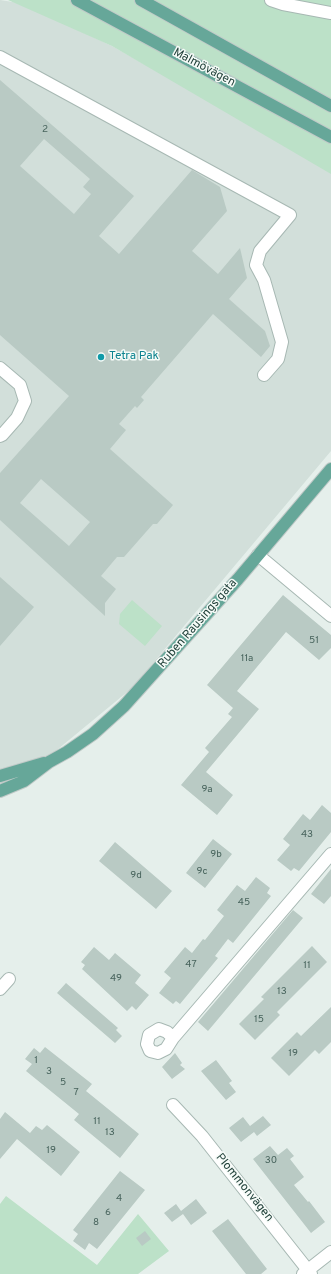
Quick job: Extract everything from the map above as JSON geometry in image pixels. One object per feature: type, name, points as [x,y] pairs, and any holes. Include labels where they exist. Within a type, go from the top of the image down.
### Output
[{"type":"main road","name":"Malmövägen","points":[[77,0],[331,137]]},
{"type":"main road","points":[[141,0],[331,106]]},
{"type":"main road","name":"Ruben Rausings gata","points":[[0,791],[24,782],[49,762],[67,752],[93,734],[124,706],[158,670],[331,469]]},
{"type":"main road","name":"Ruben Rausings gata","points":[[0,776],[49,762]]},
{"type":"street","points":[[271,0],[283,4],[331,13]]},
{"type":"street","points":[[0,57],[290,216],[260,251],[256,258],[256,265],[264,280],[282,342],[278,359],[264,375]]},
{"type":"street","points":[[0,368],[20,385],[25,401],[17,418],[0,436]]},
{"type":"street","points":[[258,555],[331,616]]},
{"type":"street","points":[[173,1038],[331,854]]},
{"type":"street","points":[[0,989],[9,979]]},
{"type":"street","name":"Plommonvägen","points":[[174,1105],[202,1136],[307,1273]]},
{"type":"street","points":[[307,1273],[331,1252]]},
{"type":"shaded area","points":[[0,0],[19,3],[112,46],[331,170],[331,451],[132,688],[29,773],[0,784]]},
{"type":"green space","points":[[8,0],[331,0],[331,174],[112,46]]},
{"type":"green space","points":[[132,600],[162,626],[145,646],[119,624],[120,614]]},
{"type":"green space","points":[[6,1196],[97,1265],[138,1214],[169,1251],[138,1274],[0,1274],[0,1204]]},
{"type":"building","name":"Tetra Pak","points":[[0,80],[134,196],[99,236],[119,254],[192,170],[220,187],[227,211],[192,251],[218,274],[240,248],[247,278],[229,299],[265,331],[270,346],[261,357],[213,314],[141,397],[144,400],[137,408],[135,406],[119,424],[126,430],[110,449],[173,505],[157,524],[153,524],[124,557],[117,557],[101,576],[116,589],[105,603],[105,616],[0,520],[0,473],[69,396],[0,335]],"holes":[[[44,139],[90,179],[83,187],[91,194],[74,214],[20,166]],[[41,479],[90,522],[69,546],[20,503]]]},
{"type":"building","points":[[0,577],[34,607],[0,646]]},
{"type":"building","points":[[283,595],[331,635],[331,648],[319,660],[286,632],[237,691],[259,709],[206,772],[233,795],[217,815],[181,785],[209,752],[205,748],[232,717],[228,714],[233,708],[207,685]]},
{"type":"building","points":[[322,805],[331,813],[331,832],[299,871],[294,868],[291,871],[277,860],[290,845],[283,839],[303,814],[310,820]]},
{"type":"building","points":[[213,839],[232,854],[205,888],[186,873]]},
{"type":"building","points":[[115,842],[172,891],[156,909],[99,861]]},
{"type":"building","points":[[331,869],[331,896],[324,904],[311,894]]},
{"type":"building","points":[[256,877],[270,888],[267,893],[271,896],[233,943],[228,939],[215,956],[218,958],[180,1004],[176,1001],[173,1004],[159,993],[171,978],[164,972],[185,947],[192,953],[203,939],[205,940],[224,916],[217,910],[237,885],[245,891]]},
{"type":"building","points":[[293,910],[303,918],[208,1031],[198,1022]]},
{"type":"building","points":[[312,946],[327,962],[277,1012],[280,1015],[255,1040],[239,1024],[264,999],[261,997]]},
{"type":"building","points":[[94,947],[109,960],[115,953],[141,975],[135,983],[149,995],[136,1010],[132,1006],[127,1011],[82,969],[85,965],[81,962]]},
{"type":"building","points":[[66,983],[118,1028],[116,1030],[122,1036],[115,1043],[57,993]]},
{"type":"building","points":[[331,1007],[331,1042],[319,1054],[315,1050],[289,1076],[271,1058],[297,1032],[301,1036]]},
{"type":"building","points":[[45,1047],[92,1084],[86,1091],[139,1134],[120,1158],[74,1120],[79,1114],[26,1071],[32,1064],[25,1059],[34,1048],[40,1053]]},
{"type":"building","points":[[175,1053],[182,1063],[180,1065],[185,1069],[172,1079],[162,1067]]},
{"type":"building","points":[[216,1060],[232,1081],[229,1083],[236,1092],[226,1100],[201,1071]]},
{"type":"building","points":[[5,1112],[30,1133],[36,1126],[42,1130],[47,1125],[80,1152],[61,1176],[17,1139],[0,1159],[0,1119]]},
{"type":"building","points":[[263,1116],[271,1125],[257,1136],[254,1132],[241,1142],[229,1128],[243,1117],[250,1126]]},
{"type":"building","points":[[270,1146],[278,1155],[287,1148],[294,1156],[290,1159],[304,1177],[294,1185],[308,1202],[309,1201],[325,1222],[311,1233],[253,1159]]},
{"type":"building","points":[[120,1171],[145,1190],[97,1249],[89,1243],[85,1250],[73,1241],[78,1234],[73,1230]]},
{"type":"building","points":[[196,1199],[207,1213],[191,1225],[183,1214],[172,1222],[164,1213],[176,1204],[181,1211]]},
{"type":"building","points":[[228,1219],[267,1269],[261,1274],[246,1274],[212,1231]]},
{"type":"building","points":[[145,1231],[151,1239],[142,1246],[136,1238]]},
{"type":"place","name":"Tetra Pak","points":[[101,357]]}]
